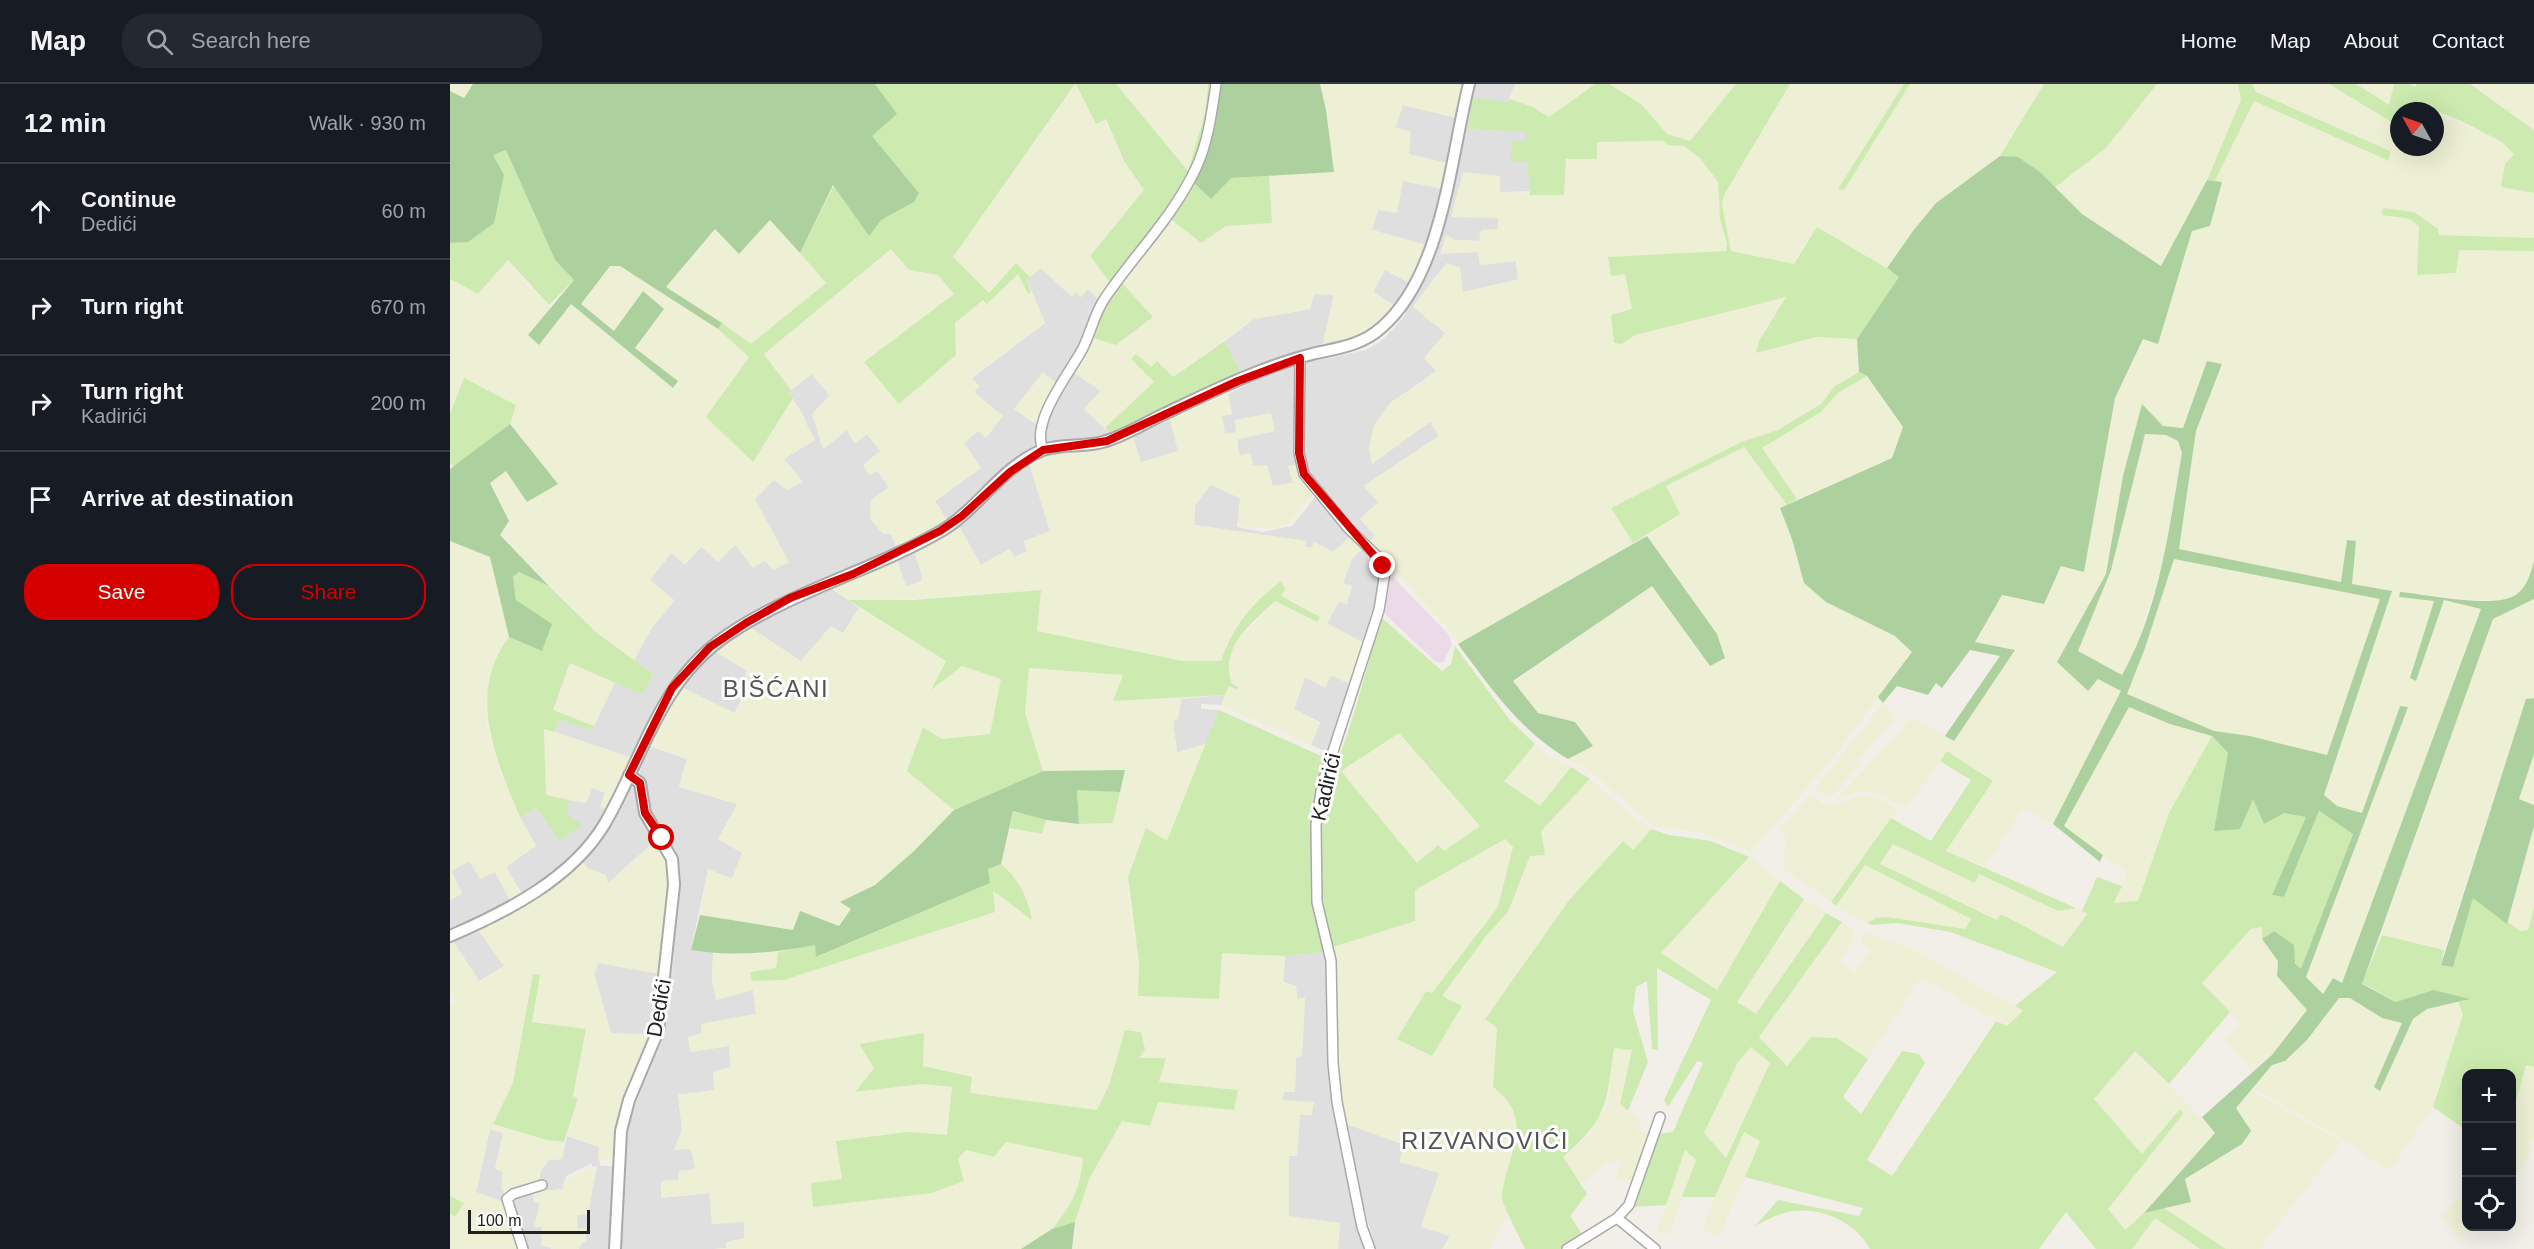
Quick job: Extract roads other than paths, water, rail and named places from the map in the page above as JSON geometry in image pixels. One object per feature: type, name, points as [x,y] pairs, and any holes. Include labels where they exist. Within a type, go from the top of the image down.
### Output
[{"type":"street","points":[[1043,450],[1041,430],[1049,405],[1083,348],[1102,303],[1154,236],[1197,166],[1212,110],[1216,84]]},
{"type":"street","points":[[450,936],[519,901],[568,866],[603,827],[672,688],[710,647],[770,608],[853,574],[940,531],[962,516],[1010,472],[1043,450],[1107,441],[1247,377],[1300,358],[1356,344],[1370,337],[1389,320],[1405,300],[1433,241],[1469,84]]},
{"type":"street","name":"Kadirići","points":[[1300,358],[1299,453],[1304,474],[1348,528],[1379,558],[1385,572],[1379,610],[1322,785],[1316,825],[1317,902],[1331,961],[1333,1063],[1337,1102],[1362,1227],[1370,1249]]},
{"type":"street","name":"Dedići","points":[[615,1249],[621,1131],[629,1100],[658,1031],[674,885],[672,859],[668,849],[645,813],[640,783],[629,775]]},
{"type":"street","points":[[1567,1249],[1617,1218],[1634,1197],[1660,1117]]},
{"type":"street","points":[[523,1249],[507,1199],[513,1194],[542,1185]]},
{"type":"street","points":[[1617,1218],[1655,1249]]},
{"type":"district","name":"BIŠĆANI","points":[[776,689]]},
{"type":"district","name":"RIZVANOVIĆI","points":[[1485,1141]]}]
